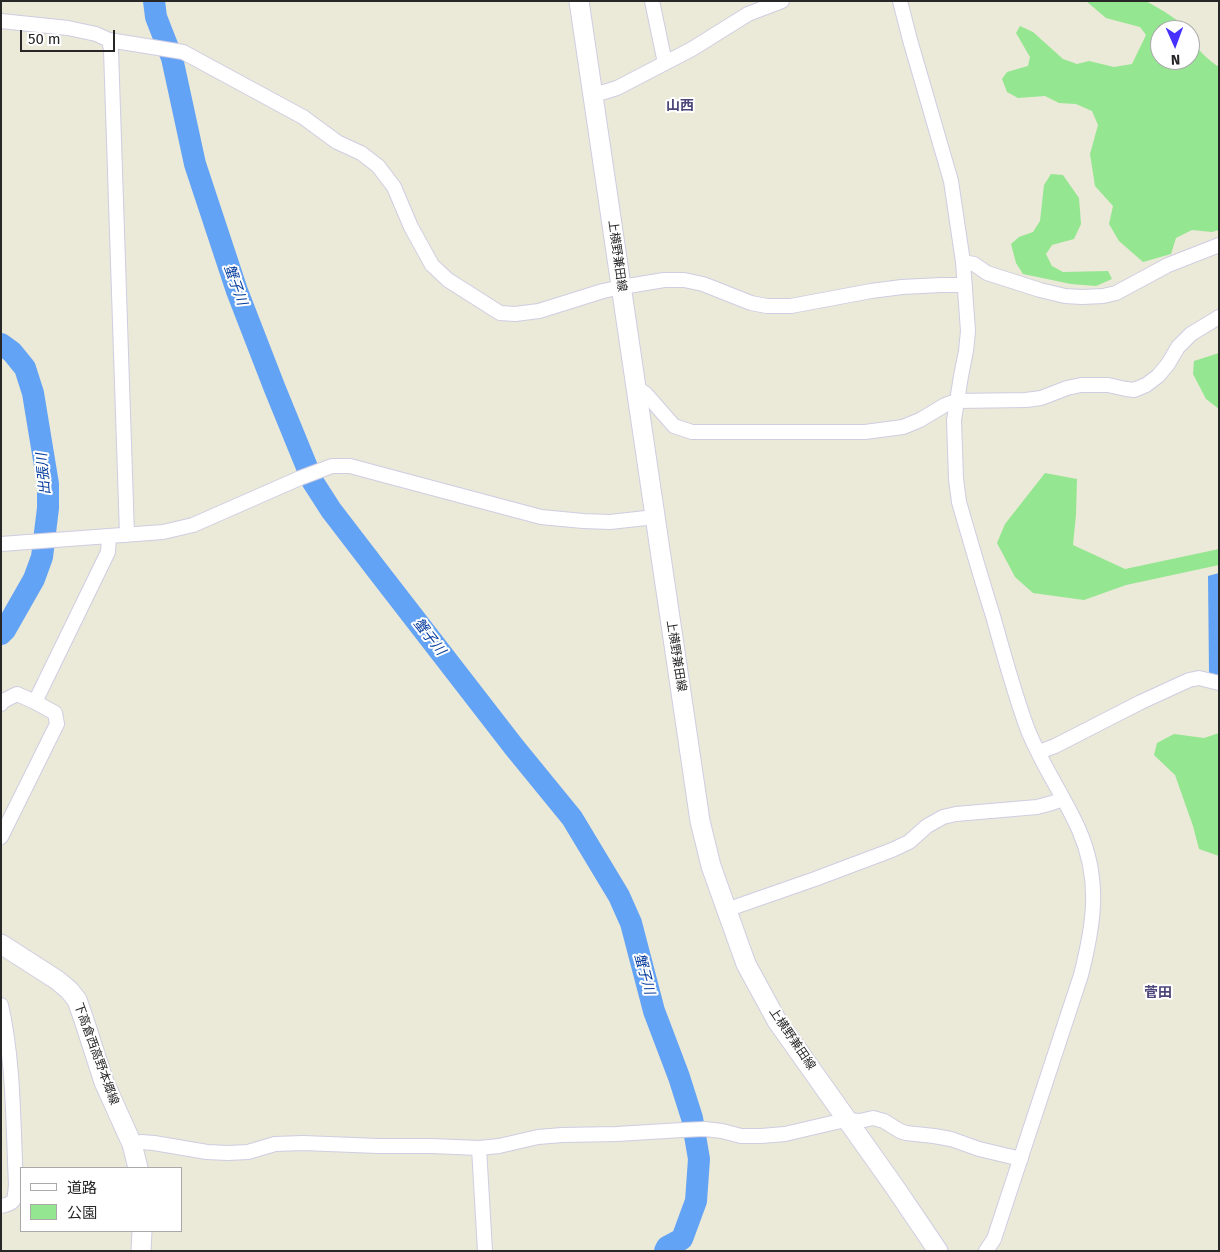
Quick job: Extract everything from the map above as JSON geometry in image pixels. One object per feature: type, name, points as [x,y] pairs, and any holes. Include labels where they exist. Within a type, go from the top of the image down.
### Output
[{"type":"main road","name":"上横野兼田線","points":[[579,1],[700,821],[711,866],[746,964],[778,1021],[938,1251]]},
{"type":"main road","name":"下高倉西高野本郷線","points":[[1,944],[57,980],[69,990],[76,1000],[104,1082],[132,1144],[138,1167]]},
{"type":"main road","points":[[141,1251],[142,1232]]},
{"type":"street","points":[[652,1],[665,63]]},
{"type":"street","points":[[593,94],[617,88],[692,49],[748,14],[782,1]]},
{"type":"street","points":[[900,1],[951,181],[963,262],[968,331],[954,420],[956,479],[959,502],[1027,727],[1079,830],[1093,875],[1094,903],[1091,932],[1082,975],[994,1239],[986,1251]]},
{"type":"street","points":[[1,21],[68,28],[96,34],[109,40],[183,52],[303,117],[337,142],[361,153],[378,166],[394,187],[411,227],[432,266],[448,280],[500,313],[515,314],[540,311],[602,291],[664,280],[684,280],[703,284],[751,303],[767,306],[791,306],[902,287],[965,286]]},
{"type":"street","points":[[109,40],[111,50],[127,536]]},
{"type":"street","points":[[963,262],[974,264],[987,273],[1040,290],[1065,296],[1103,296],[1116,293],[1168,264],[1219,245]]},
{"type":"street","points":[[636,387],[646,394],[674,426],[692,432],[865,432],[903,427],[956,401],[1042,398],[1081,385],[1108,385],[1126,390],[1134,390],[1146,385],[1158,376],[1178,347],[1191,334],[1219,317]]},
{"type":"street","points":[[1,544],[127,536],[163,532],[193,525],[332,466],[350,466],[541,517],[610,522],[654,517]]},
{"type":"street","points":[[35,702],[108,552],[109,537]]},
{"type":"street","points":[[1039,752],[1055,746],[1189,680],[1199,678],[1219,683]]},
{"type":"street","points":[[1,704],[17,694],[55,713],[57,724],[1,837]]},
{"type":"street","points":[[726,910],[815,880],[892,850],[909,842],[927,826],[943,817],[956,814],[1038,807],[1063,799]]},
{"type":"street","points":[[1,1005],[6,1024],[10,1072],[16,1185],[14,1201],[1,1206]]},
{"type":"street","points":[[132,1144],[141,1142],[154,1143],[207,1152],[228,1153],[248,1152],[275,1144],[304,1143],[479,1148],[498,1146],[538,1137],[562,1135],[705,1129],[740,1136],[761,1136],[785,1134],[847,1120],[873,1118],[884,1121],[906,1133],[951,1139],[979,1149],[1021,1159]]},
{"type":"street","points":[[479,1148],[485,1251]]},
{"type":"green space","points":[[1086,1],[1146,1],[1177,20],[1150,20],[1150,70],[1200,70],[1200,51],[1219,67],[1219,230],[1212,232],[1192,230],[1176,238],[1171,254],[1143,262],[1119,241],[1109,224],[1113,206],[1095,186],[1090,154],[1098,125],[1092,111],[1076,104],[1059,103],[1045,96],[1018,98],[1007,92],[1002,79],[1007,72],[1028,66],[1030,57],[1016,33],[1020,26],[1033,32],[1063,59],[1077,64],[1089,61],[1114,67],[1132,64],[1146,35],[1140,27],[1106,18]]},
{"type":"green space","points":[[1051,174],[1063,175],[1079,198],[1081,224],[1074,239],[1052,245],[1046,254],[1052,266],[1063,272],[1108,271],[1112,279],[1096,286],[1071,284],[1023,274],[1016,263],[1011,244],[1019,237],[1033,232],[1040,221],[1044,185]]},
{"type":"green space","points":[[1219,353],[1219,409],[1206,399],[1193,374],[1194,361]]},
{"type":"green space","points":[[1045,473],[1077,479],[1073,545],[1125,569],[1219,549],[1219,565],[1126,585],[1084,600],[1033,593],[1015,577],[997,543],[1005,524]]},
{"type":"green space","points":[[1219,733],[1219,856],[1199,849],[1175,775],[1154,755],[1157,743],[1174,734],[1204,738]]},
{"type":"water","points":[[1219,573],[1219,675],[1209,673],[1208,576]]},
{"type":"waterway","name":"蟹子川","points":[[154,1],[156,17],[172,58],[195,164],[237,291],[313,482],[331,510],[377,570],[514,747],[572,818],[619,896],[631,923],[654,1011],[692,1118],[699,1159],[696,1201],[682,1239],[667,1247],[665,1251]]},
{"type":"waterway","name":"出張川","points":[[1,344],[12,352],[25,368],[33,393],[48,484],[48,508],[42,557],[34,579],[1,634]]},
{"type":"district","name":"山西","points":[[680,106]]},
{"type":"district","name":"菅田","points":[[1158,993]]}]
